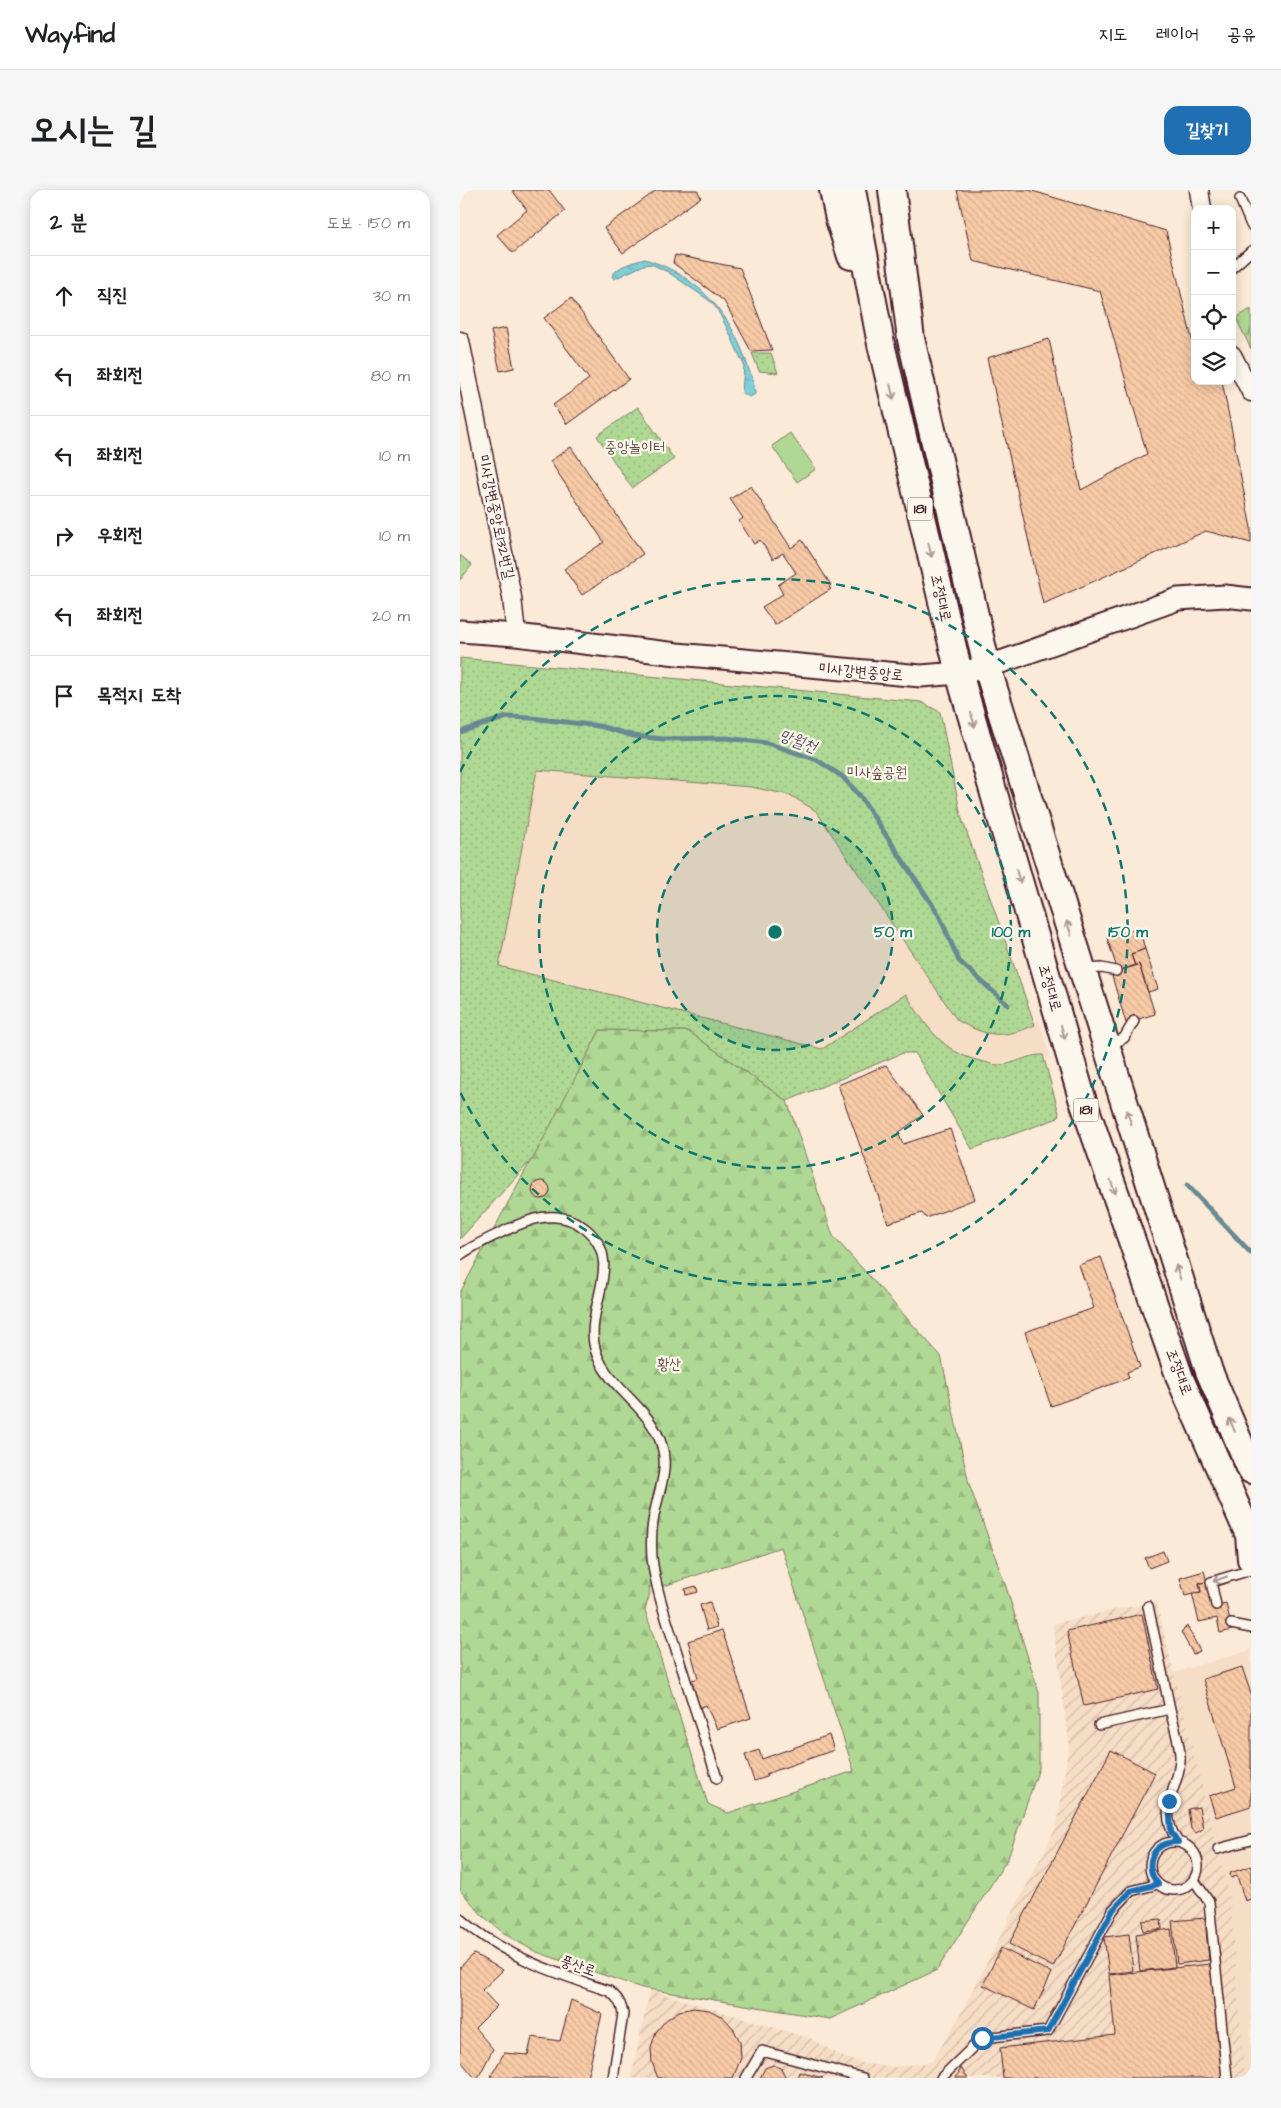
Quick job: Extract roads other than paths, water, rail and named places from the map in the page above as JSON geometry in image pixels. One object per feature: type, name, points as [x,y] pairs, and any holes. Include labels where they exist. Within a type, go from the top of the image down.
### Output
[{"type":"main road","name":"조정대로","points":[[833,190],[839,219],[881,344]]},
{"type":"main road","name":"조정대로","points":[[852,190],[881,344],[959,673],[1082,1098],[1181,1382],[1250,1545]]},
{"type":"main road","name":"조정대로","points":[[877,190],[987,667],[1209,1371],[1251,1470]]},
{"type":"main road","name":"조정대로","points":[[892,190],[911,339]]},
{"type":"street","points":[[1199,190],[1201,205]]},
{"type":"street","name":"미사강변중앙로132번길","points":[[460,341],[512,597],[516,634]]},
{"type":"street","points":[[1236,363],[1251,392]]},
{"type":"street","name":"미사강변중앙로","points":[[460,631],[516,634],[844,671],[921,676],[959,673],[987,667],[1178,599],[1225,596],[1251,599]]},
{"type":"lane","points":[[1240,199],[1251,225]]},
{"type":"lane","points":[[1236,264],[1251,251]]},
{"type":"lane","points":[[1082,969],[1102,968],[1116,971]]},
{"type":"lane","points":[[1107,1048],[1124,1038],[1134,1020]]},
{"type":"lane","points":[[460,1255],[536,1217],[551,1215],[579,1223],[589,1231],[600,1246],[605,1263],[593,1323],[594,1345],[610,1377],[640,1406],[654,1426],[662,1446],[665,1461],[664,1476],[651,1535],[656,1586],[717,1778]]},
{"type":"lane","points":[[1216,1605],[1211,1582],[1251,1570]]},
{"type":"lane","points":[[1148,1606],[1180,1755],[1179,1766],[1171,1790],[1169,1813],[1171,1832],[1178,1842]]},
{"type":"lane","points":[[1230,1624],[1251,1628]]},
{"type":"lane","points":[[1099,1725],[1170,1708]]},
{"type":"lane","points":[[1218,1849],[1251,1840]]},
{"type":"lane","points":[[1178,1842],[1186,1844],[1196,1856],[1197,1872],[1194,1880],[1180,1889],[1172,1890],[1158,1884],[1150,1871],[1152,1855],[1162,1844],[1178,1842]]},
{"type":"lane","points":[[1194,1880],[1209,1902],[1226,2078]]},
{"type":"lane","points":[[941,2078],[982,2038],[1048,2031],[1113,1910],[1131,1891],[1158,1884]]},
{"type":"lane","name":"풍산로","points":[[460,1918],[481,1936],[514,1956],[609,1991],[617,1997],[623,2014],[613,2078]]},
{"type":"lane","points":[[746,2078],[762,2051],[863,2078]]},
{"type":"water","points":[[645,259],[681,275],[710,298],[732,328],[753,382],[755,394],[750,397],[742,393],[744,365],[717,309],[710,301],[668,272],[651,264],[644,265],[614,279],[612,276],[622,267]]},
{"type":"waterway","name":"망월천","points":[[460,732],[507,717],[532,718],[599,726],[634,736],[663,739],[726,738],[767,743],[817,760],[843,777],[860,796],[939,915],[959,961],[1008,1005]]},
{"type":"waterway","name":"망월천","points":[[1187,1185],[1251,1253]]},
{"type":"park label","name":"중앙놀이터","points":[[635,447]]},
{"type":"park label","name":"미사숲공원","points":[[877,772]]},
{"type":"park label","name":"황산","points":[[669,1364]]}]
